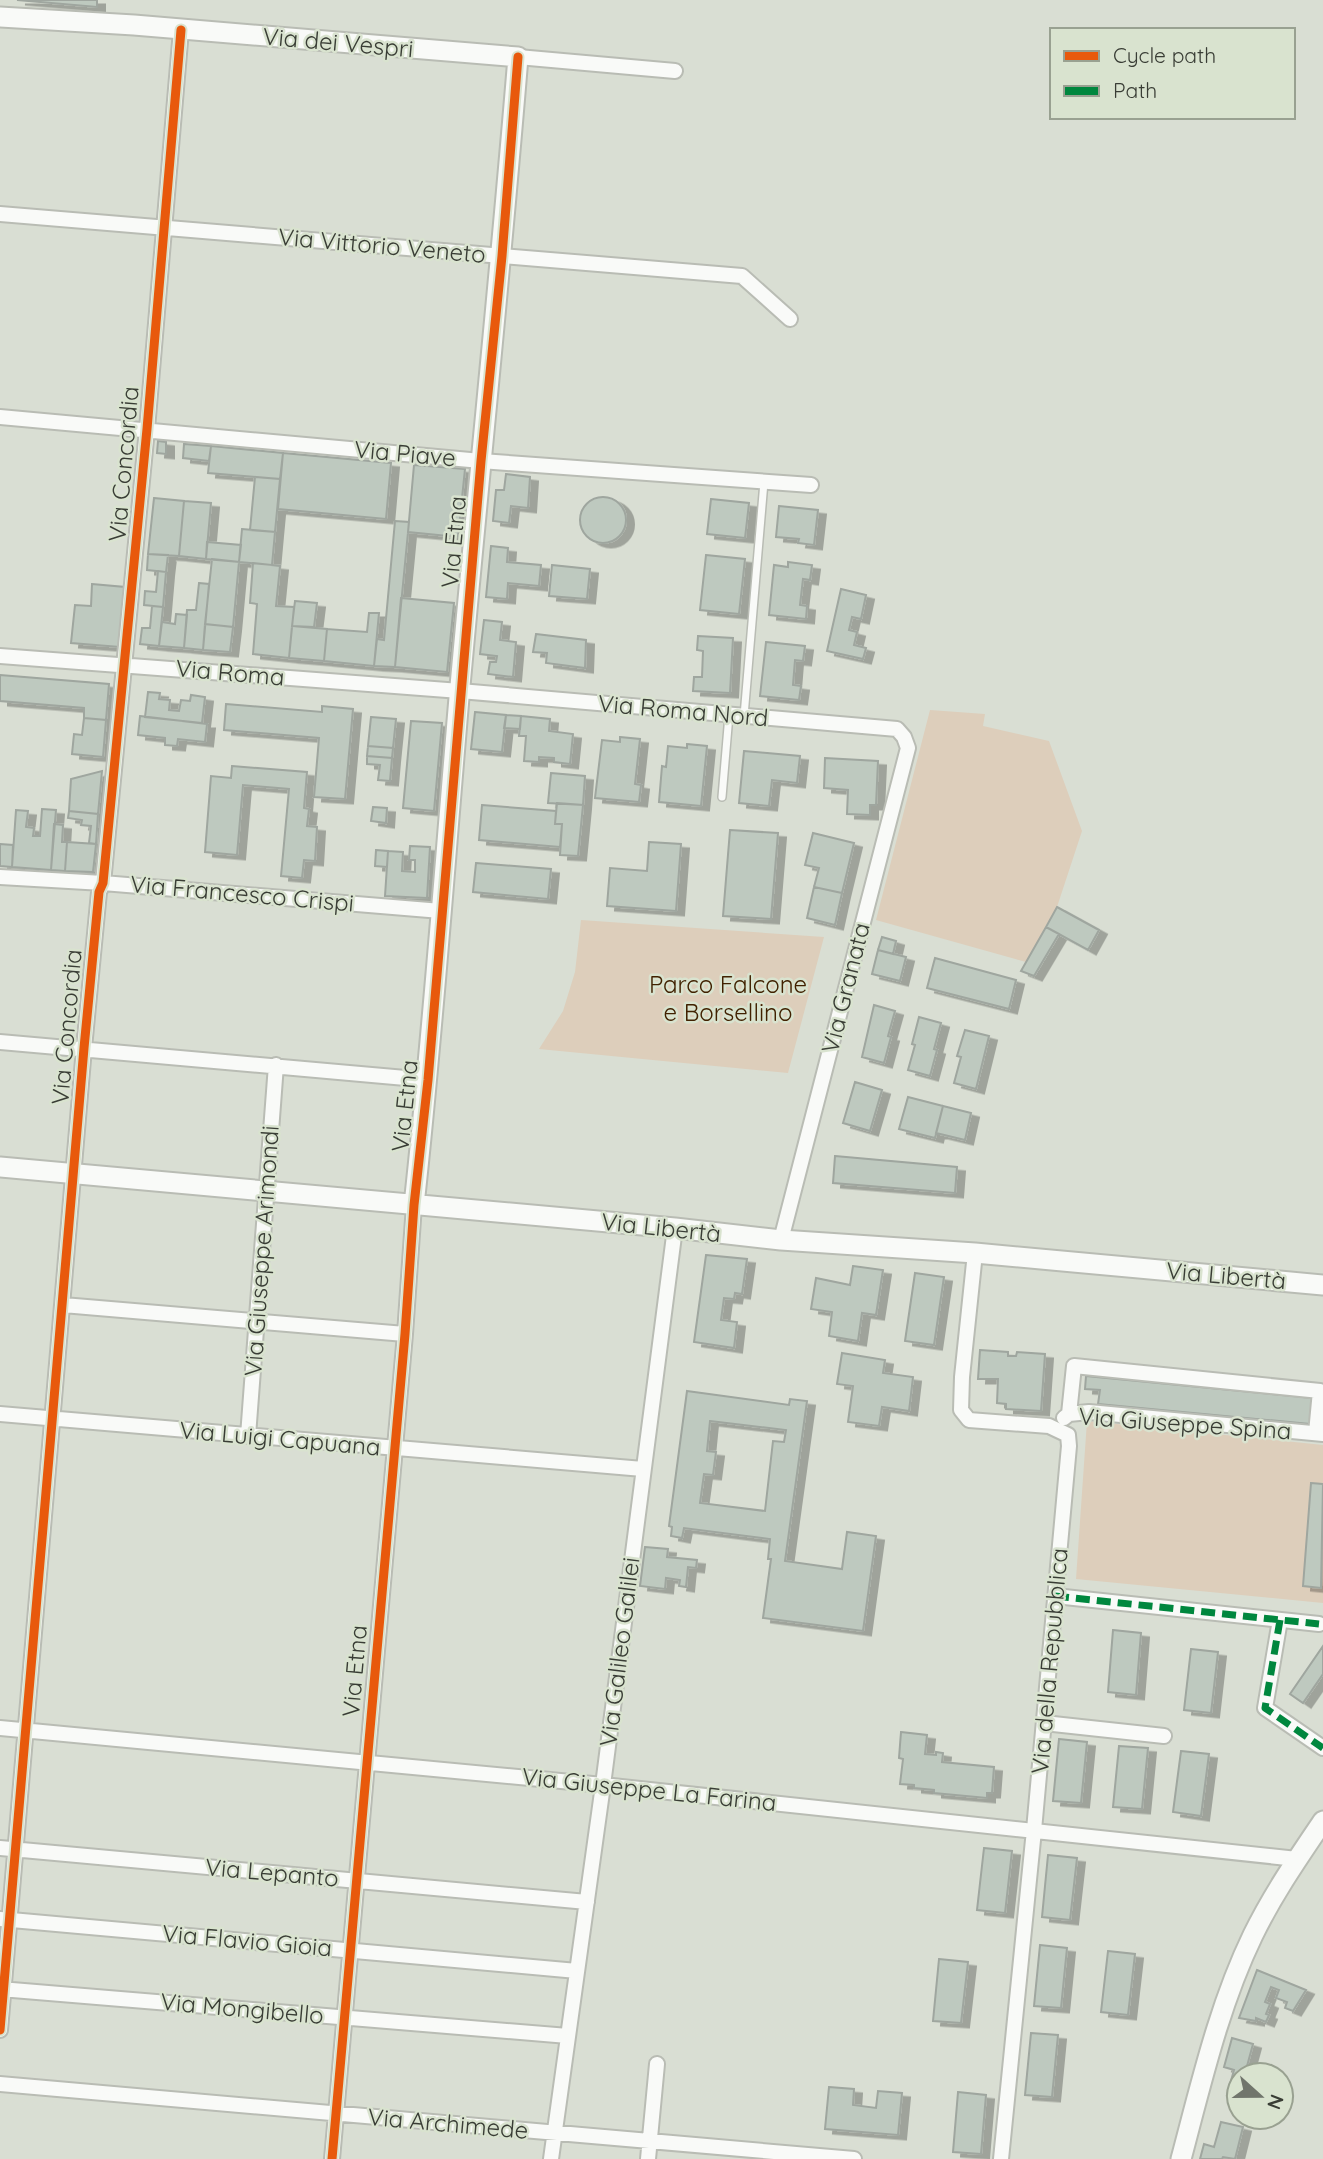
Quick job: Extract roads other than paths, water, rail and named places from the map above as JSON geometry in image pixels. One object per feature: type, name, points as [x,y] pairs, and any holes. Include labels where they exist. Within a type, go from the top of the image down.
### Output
[{"type":"street","name":"Via dei Vespri","points":[[0,17],[675,71]]},
{"type":"street","name":"Via Concordia","points":[[0,2030],[5,1919],[16,1850],[84,1048],[125,665],[181,30]]},
{"type":"street","name":"Via Etna","points":[[332,2159],[414,1205],[428,1080],[460,691],[502,256],[518,57]]},
{"type":"street","name":"Via Vittorio Veneto","points":[[0,214],[742,276],[790,319]]},
{"type":"street","name":"Via Piave","points":[[0,417],[481,461],[811,485]]},
{"type":"street","name":"Via Roma","points":[[0,656],[460,691]]},
{"type":"street","name":"Via Roma Nord","points":[[460,691],[897,729],[904,737]]},
{"type":"street","name":"Via Granata","points":[[781,1240],[908,748],[904,737]]},
{"type":"street","name":"Via Francesco Crispi","points":[[0,877],[441,911]]},
{"type":"street","points":[[0,1042],[428,1080]]},
{"type":"street","name":"Via Giuseppe Arimondi","points":[[248,1437],[276,1065]]},
{"type":"street","name":"Via Libertà","points":[[0,1167],[781,1240],[975,1252],[1323,1285]]},
{"type":"street","name":"Via Galileo Galilei","points":[[551,2159],[603,1785],[675,1228]]},
{"type":"street","points":[[975,1252],[961,1410],[969,1420],[1049,1426]]},
{"type":"street","points":[[63,1306],[405,1334]]},
{"type":"street","points":[[1069,1414],[1074,1366],[1320,1391],[1320,1434]]},
{"type":"street","name":"Via Giuseppe Spina","points":[[1049,1426],[1069,1414],[1089,1412],[1320,1434]]},
{"type":"street","name":"Via Luigi Capuana","points":[[0,1414],[643,1469]]},
{"type":"street","name":"Via della Repubblica","points":[[1001,2159],[1069,1446],[1068,1435],[1049,1426]]},
{"type":"street","points":[[1055,1596],[1319,1624]]},
{"type":"street","points":[[1280,1620],[1265,1708],[1323,1748]]},
{"type":"street","points":[[1044,1723],[1164,1736]]},
{"type":"street","name":"Via Giuseppe La Farina","points":[[0,1728],[603,1785],[1297,1859]]},
{"type":"street","points":[[1181,2159],[1231,1986],[1281,1883],[1323,1821]]},
{"type":"street","name":"Via Lepanto","points":[[0,1848],[587,1902]]},
{"type":"street","name":"Via Flavio Gioia","points":[[5,1919],[577,1971]]},
{"type":"street","name":"Via Mongibello","points":[[2,1990],[568,2036]]},
{"type":"street","points":[[648,2159],[656,2064]]},
{"type":"street","name":"Via Archimede","points":[[0,2084],[854,2159]]},
{"type":"lane","points":[[722,797],[737,715],[764,482]]},
{"type":"park label","name":"Parco Falcone e Borsellino","points":[[728,999]]}]
